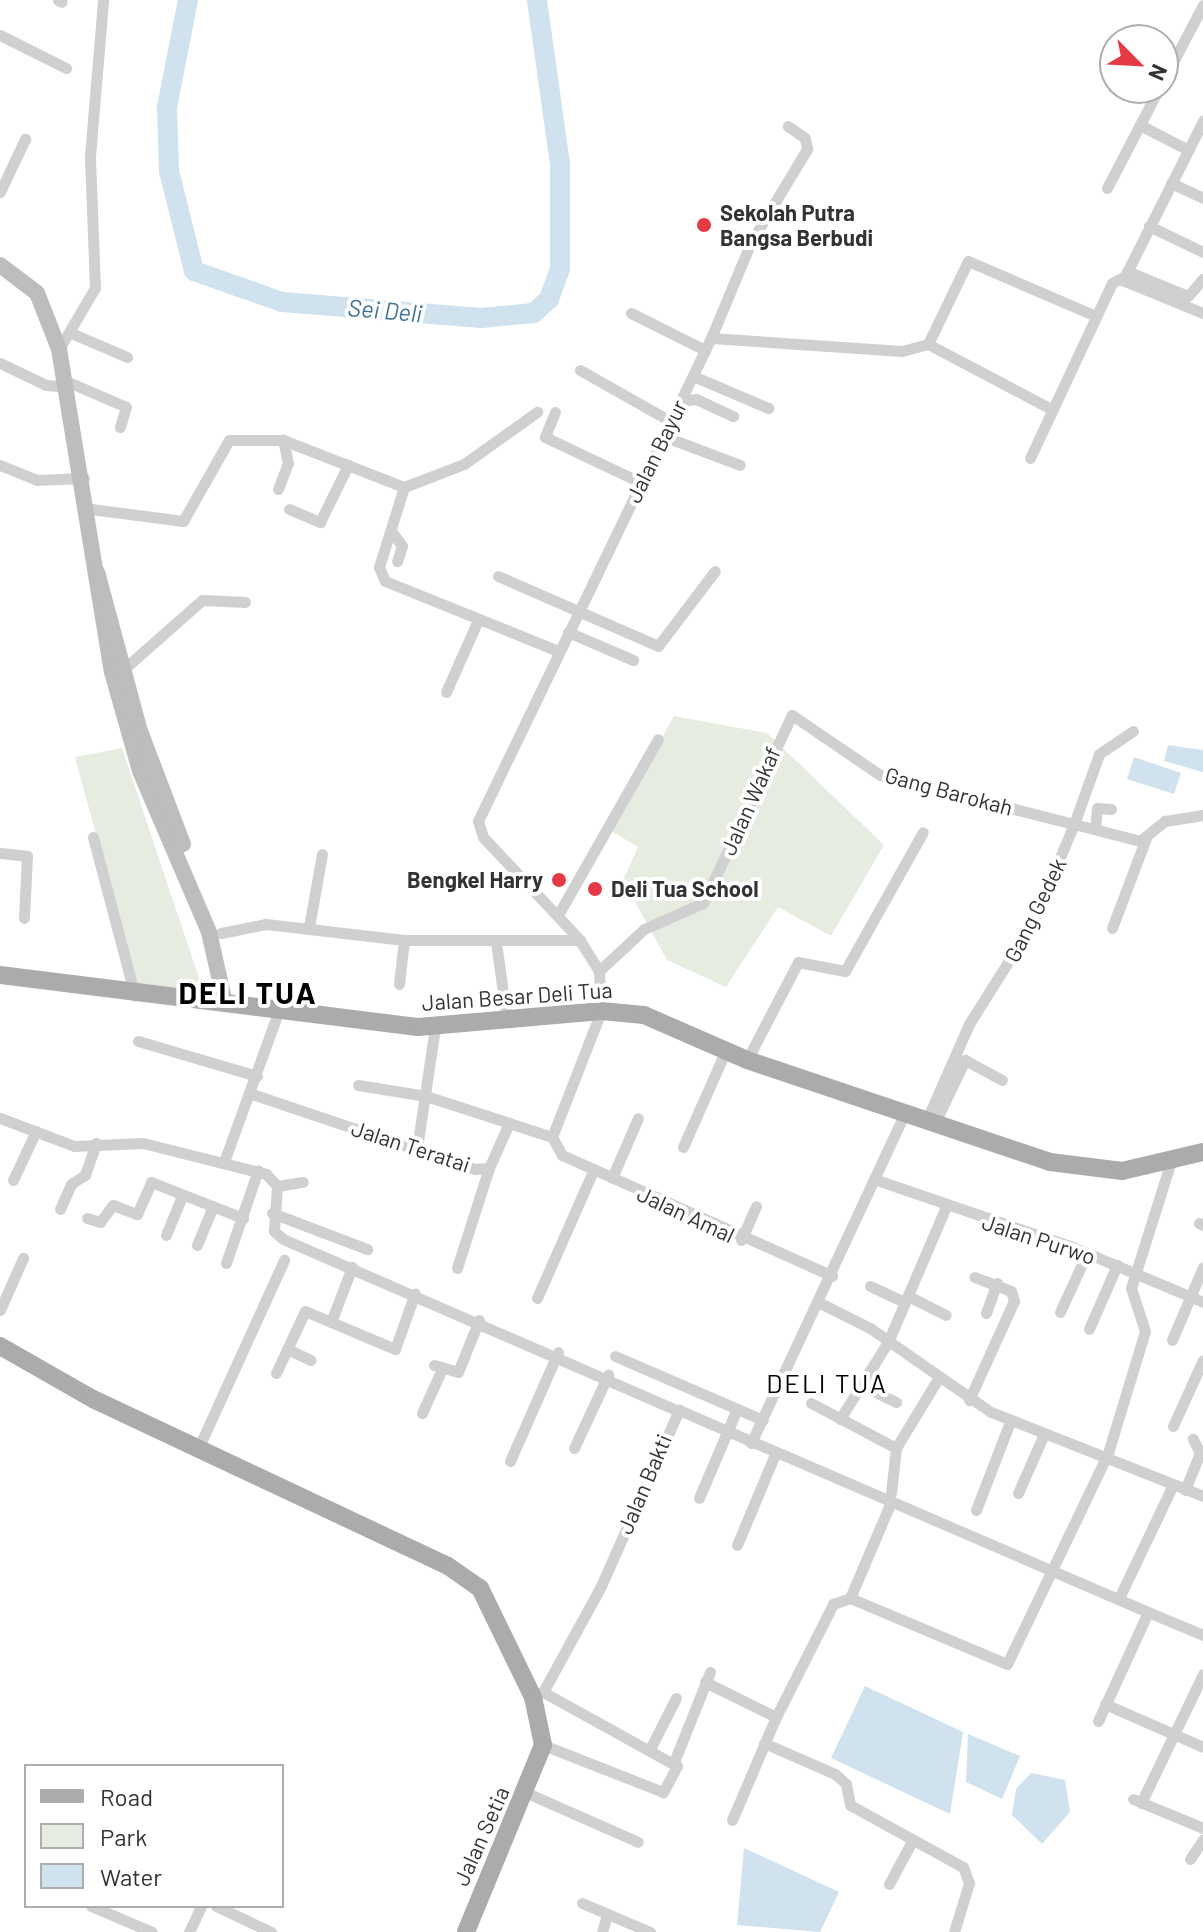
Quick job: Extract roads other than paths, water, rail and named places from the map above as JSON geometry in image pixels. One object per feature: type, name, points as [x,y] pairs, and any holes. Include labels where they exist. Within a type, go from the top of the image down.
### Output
[{"type":"main road","points":[[0,265],[37,293],[59,349],[91,509],[97,572],[152,768],[221,933],[231,1004]]},
{"type":"main road","points":[[97,572],[93,589],[128,734],[209,932],[231,1004]]},
{"type":"main road","name":"Jalan Besar Deli Tua","points":[[0,975],[135,997],[231,1004],[435,1028],[601,1011],[666,1021],[747,1060],[907,1108],[1027,1156],[1098,1172],[1170,1164],[1203,1152]]},
{"type":"main road","points":[[0,1346],[198,1449],[471,1580],[538,1694],[542,1752]]},
{"type":"main road","name":"Jalan Setia","points":[[466,1932],[542,1752]]},
{"type":"street","points":[[59,349],[71,333],[96,279],[90,156],[103,0]]},
{"type":"street","points":[[1179,51],[1203,5]]},
{"type":"street","points":[[0,35],[66,68]]},
{"type":"street","points":[[1107,188],[1151,104]]},
{"type":"street","points":[[1030,458],[1112,283],[1124,275],[1188,150],[1198,141],[1203,121]]},
{"type":"street","points":[[1140,125],[1188,150]]},
{"type":"street","name":"Jalan Bayur","points":[[601,1011],[599,971],[580,940],[483,837],[478,821],[693,376],[751,242],[807,149],[788,126]]},
{"type":"street","points":[[0,192],[25,139]]},
{"type":"street","points":[[1171,183],[1203,198]]},
{"type":"street","points":[[1149,226],[1203,252]]},
{"type":"street","points":[[726,231],[751,242]]},
{"type":"street","points":[[928,344],[968,261],[1096,316]]},
{"type":"street","points":[[1124,275],[1188,296],[1203,279]]},
{"type":"street","points":[[1124,275],[1203,313]]},
{"type":"street","points":[[631,313],[708,344],[902,351],[928,344],[1053,410]]},
{"type":"street","points":[[71,333],[127,357]]},
{"type":"street","points":[[0,363],[46,385],[67,384],[126,407],[120,427]]},
{"type":"street","points":[[580,370],[670,421]]},
{"type":"street","points":[[693,376],[768,408]]},
{"type":"street","points":[[680,401],[696,399],[733,416]]},
{"type":"street","points":[[91,509],[183,521],[229,440],[283,440],[404,487],[464,464],[537,412]]},
{"type":"street","points":[[555,412],[545,437],[642,483]]},
{"type":"street","points":[[663,436],[740,465]]},
{"type":"street","points":[[278,489],[288,463],[283,440]]},
{"type":"street","points":[[0,465],[37,480],[84,478]]},
{"type":"street","points":[[289,509],[320,522],[348,465]]},
{"type":"street","points":[[404,487],[382,578],[558,651]]},
{"type":"street","points":[[392,532],[402,546],[397,561]]},
{"type":"street","points":[[498,576],[579,608],[660,646],[715,571]]},
{"type":"street","points":[[125,668],[202,600],[245,602]]},
{"type":"street","points":[[446,692],[478,620]]},
{"type":"street","points":[[568,632],[633,660]]},
{"type":"street","name":"Gang Barokah","points":[[792,715],[880,775],[1074,824]]},
{"type":"street","name":"Jalan Wakaf","points":[[599,971],[644,929],[703,903],[792,715]]},
{"type":"street","name":"Gang Gedek","points":[[932,1118],[969,1024],[1027,935],[1074,824],[1099,754],[1133,731]]},
{"type":"street","points":[[558,915],[658,739]]},
{"type":"street","points":[[1095,828],[1097,808],[1111,809]]},
{"type":"street","points":[[1112,928],[1146,838],[1165,821],[1203,815]]},
{"type":"street","points":[[1074,824],[1130,841],[1146,838]]},
{"type":"street","points":[[747,1060],[798,962],[845,971],[923,832]]},
{"type":"street","points":[[93,837],[135,997]]},
{"type":"street","points":[[0,853],[27,856],[24,918]]},
{"type":"street","points":[[309,927],[322,854]]},
{"type":"street","points":[[221,933],[253,925],[309,927],[404,940],[580,940]]},
{"type":"street","points":[[399,984],[404,940]]},
{"type":"street","points":[[496,942],[507,1021]]},
{"type":"street","points":[[225,1159],[252,1094],[279,1010]]},
{"type":"street","points":[[358,1085],[426,1096],[552,1137],[601,1011]]},
{"type":"street","points":[[417,1148],[435,1028]]},
{"type":"street","points":[[138,1041],[257,1076]]},
{"type":"street","points":[[683,1147],[726,1050]]},
{"type":"street","points":[[932,1118],[965,1060],[1002,1080]]},
{"type":"street","name":"Jalan Teratai","points":[[252,1094],[489,1168],[509,1123]]},
{"type":"street","points":[[751,1443],[820,1303],[907,1108]]},
{"type":"street","points":[[0,1118],[74,1146],[143,1143],[225,1159],[258,1170],[277,1186],[303,1182]]},
{"type":"street","points":[[612,1178],[638,1118]]},
{"type":"street","points":[[13,1180],[36,1131]]},
{"type":"street","name":"Jalan Amal","points":[[552,1137],[562,1155],[741,1240],[832,1276]]},
{"type":"street","points":[[60,1209],[68,1186],[85,1175],[96,1143]]},
{"type":"street","points":[[138,1157],[143,1143]]},
{"type":"street","points":[[732,1820],[776,1717],[833,1604],[850,1598],[1007,1664],[1108,1453],[1145,1331],[1131,1292],[1170,1164]]},
{"type":"street","points":[[457,1268],[489,1168]]},
{"type":"street","points":[[537,1298],[594,1169]]},
{"type":"street","points":[[226,1263],[258,1170]]},
{"type":"street","name":"Jalan Purwo","points":[[874,1179],[946,1207],[1087,1253],[1203,1302]]},
{"type":"street","points":[[87,1218],[100,1222],[113,1205],[137,1214],[151,1182],[243,1218]]},
{"type":"street","points":[[277,1186],[272,1213],[279,1236],[558,1352],[675,1407],[682,1385]]},
{"type":"street","points":[[166,1235],[182,1196]]},
{"type":"street","points":[[197,1245],[213,1206]]},
{"type":"street","points":[[741,1240],[756,1206]]},
{"type":"street","points":[[840,1419],[888,1342],[946,1207]]},
{"type":"street","points":[[272,1213],[367,1249]]},
{"type":"street","points":[[1060,1312],[1087,1253]]},
{"type":"street","points":[[0,1310],[23,1258]]},
{"type":"street","points":[[198,1449],[284,1260]]},
{"type":"street","points":[[1089,1329],[1117,1265]]},
{"type":"street","points":[[331,1322],[352,1267]]},
{"type":"street","points":[[1172,1340],[1203,1267]]},
{"type":"street","points":[[969,1400],[1014,1301],[997,1283],[975,1277]]},
{"type":"street","points":[[986,1313],[997,1283]]},
{"type":"street","points":[[870,1286],[946,1315]]},
{"type":"street","points":[[276,1373],[305,1311],[395,1349],[415,1293]]},
{"type":"street","points":[[820,1303],[888,1342],[969,1400],[1010,1422],[1108,1453],[1203,1496]]},
{"type":"street","points":[[422,1413],[438,1367],[458,1372],[479,1320]]},
{"type":"street","points":[[287,1349],[311,1360]]},
{"type":"street","points":[[510,1461],[558,1352]]},
{"type":"street","points":[[615,1356],[763,1420]]},
{"type":"street","points":[[1173,1426],[1203,1360]]},
{"type":"street","points":[[574,1448],[608,1375]]},
{"type":"street","points":[[850,1598],[890,1498],[896,1448],[939,1377]]},
{"type":"street","points":[[861,1385],[896,1402]]},
{"type":"street","points":[[811,1403],[896,1448]]},
{"type":"street","name":"Jalan Bakti","points":[[538,1694],[601,1586],[675,1407],[775,1454],[890,1498],[1203,1635]]},
{"type":"street","points":[[699,1498],[737,1409]]},
{"type":"street","points":[[976,1510],[1010,1422]]},
{"type":"street","points":[[1018,1493],[1044,1434]]},
{"type":"street","points":[[1185,1490],[1200,1453],[1193,1439]]},
{"type":"street","points":[[737,1545],[775,1454]]},
{"type":"street","points":[[1119,1598],[1173,1485]]},
{"type":"street","points":[[1098,1721],[1148,1612]]},
{"type":"street","points":[[1203,1674],[1137,1801],[1203,1828]]},
{"type":"street","points":[[542,1752],[663,1792],[708,1677],[776,1717]]},
{"type":"street","points":[[538,1694],[651,1747],[674,1762]]},
{"type":"street","points":[[651,1747],[676,1698]]},
{"type":"street","points":[[1105,1704],[1203,1747]]},
{"type":"street","points":[[764,1743],[835,1774],[846,1784],[850,1805],[911,1843],[970,1874],[954,1932]]},
{"type":"street","points":[[527,1793],[638,1842]]},
{"type":"street","points":[[1190,1859],[1203,1840]]},
{"type":"street","points":[[889,1884],[911,1843]]},
{"type":"street","points":[[582,1903],[650,1932]]},
{"type":"street","points":[[96,1908],[152,1932]]},
{"type":"street","points":[[189,1932],[200,1908]]},
{"type":"street","points":[[220,1908],[271,1932]]},
{"type":"street","points":[[602,1932],[607,1915]]},
{"type":"water","points":[[1168,745],[1203,750],[1203,772],[1164,761]]},
{"type":"water","points":[[1134,757],[1181,773],[1174,794],[1127,779]]},
{"type":"water","points":[[865,1686],[963,1732],[950,1814],[831,1758]]},
{"type":"water","points":[[968,1734],[1020,1756],[1002,1799],[966,1782]]},
{"type":"water","points":[[1031,1773],[1065,1780],[1070,1812],[1042,1844],[1012,1815],[1016,1789]]},
{"type":"water","points":[[744,1848],[839,1892],[820,1932],[737,1925]]},
{"type":"waterway","name":"Sei Deli","points":[[188,0],[167,107],[169,171],[194,271],[282,302],[481,318],[534,313],[549,299],[560,268],[560,164],[537,0]]},
{"type":"place","name":"Sekolah Putra Bangsa Berbudi","points":[[704,225]]},
{"type":"place","name":"Bengkel Harry","points":[[559,880]]},
{"type":"place","name":"Deli Tua School","points":[[595,889]]},
{"type":"district","name":"DELI TUA","points":[[248,992]]},
{"type":"district","name":"DELI TUA","points":[[827,1383]]}]
